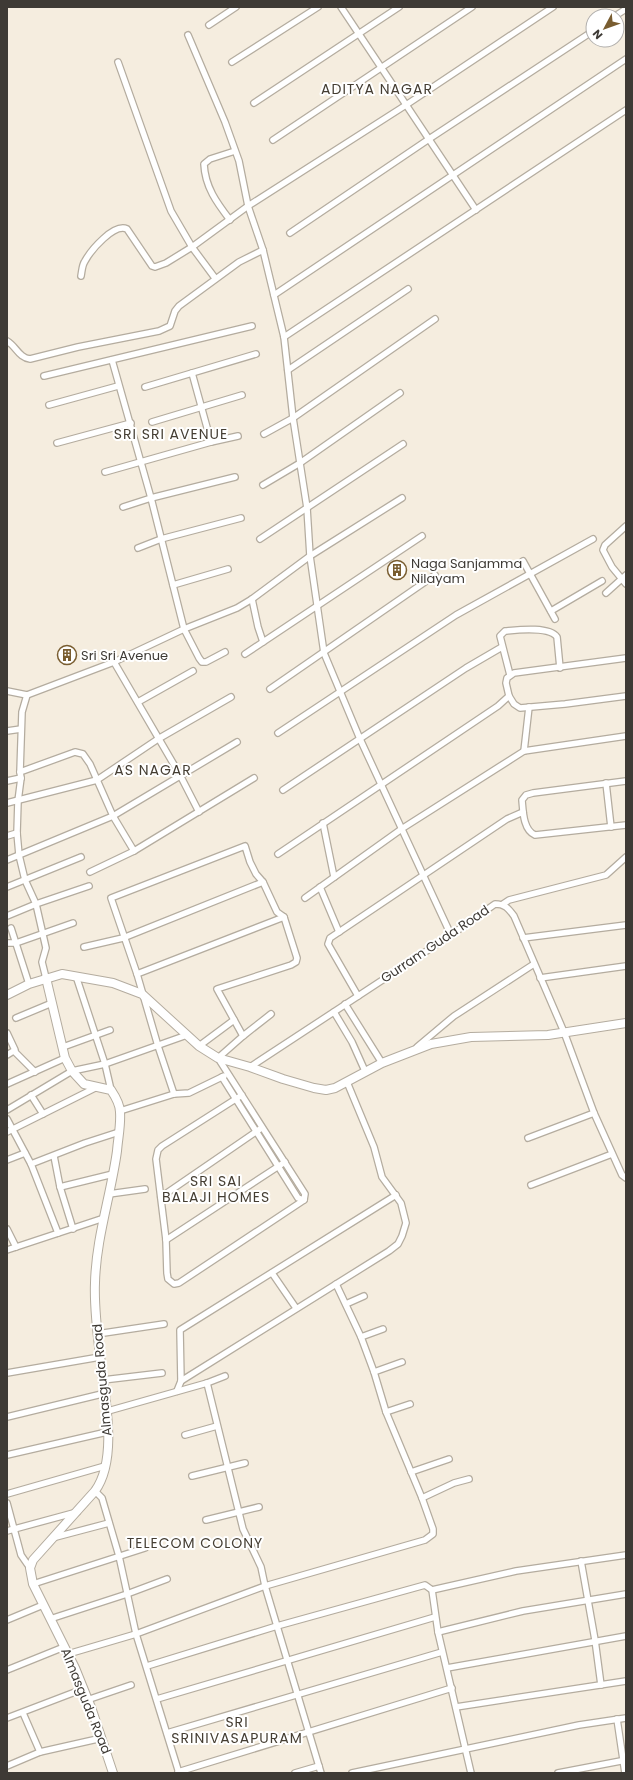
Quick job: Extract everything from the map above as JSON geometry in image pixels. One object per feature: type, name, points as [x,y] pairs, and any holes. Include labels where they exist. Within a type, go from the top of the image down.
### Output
[{"type":"street","points":[[209,25],[236,7]]},
{"type":"street","points":[[232,62],[318,7]]},
{"type":"street","points":[[341,7],[476,210]]},
{"type":"street","points":[[254,103],[399,7]]},
{"type":"street","points":[[273,140],[472,7]]},
{"type":"street","points":[[81,276],[84,263],[90,253],[108,235],[118,228],[123,227],[127,229],[149,263],[155,267],[166,263],[192,247],[248,206],[406,105],[553,7]]},
{"type":"street","points":[[188,35],[225,122],[235,151],[248,206],[263,250],[284,336],[293,418],[307,508],[310,556],[324,653],[360,739],[403,828],[451,935]]},
{"type":"street","points":[[290,233],[428,139],[585,36]]},
{"type":"street","points":[[274,295],[626,59]]},
{"type":"street","points":[[118,62],[171,211],[192,247],[215,278]]},
{"type":"street","points":[[284,336],[626,110]]},
{"type":"street","points":[[230,220],[214,200],[208,186],[204,164],[210,159],[235,151]]},
{"type":"street","points":[[7,341],[13,344],[23,357],[30,359],[78,347],[159,331],[170,326],[175,311],[179,306],[215,278],[239,262],[263,250]]},
{"type":"street","points":[[288,370],[408,289]]},
{"type":"street","points":[[264,434],[293,418],[435,319]]},
{"type":"street","points":[[44,376],[252,326]]},
{"type":"street","points":[[145,387],[256,354]]},
{"type":"street","points":[[112,360],[118,386],[131,423],[184,629],[202,662],[206,662],[225,652]]},
{"type":"street","points":[[192,373],[211,442]]},
{"type":"street","points":[[49,405],[118,386]]},
{"type":"street","points":[[263,485],[300,463],[400,392]]},
{"type":"street","points":[[152,422],[242,395]]},
{"type":"street","points":[[57,443],[131,423]]},
{"type":"street","points":[[105,472],[211,442],[238,436]]},
{"type":"street","points":[[260,539],[403,444]]},
{"type":"street","points":[[123,507],[151,498],[235,477]]},
{"type":"street","points":[[7,691],[27,695],[114,662],[184,629],[237,608],[252,599],[310,556],[402,498]]},
{"type":"street","points":[[138,548],[161,539],[241,518]]},
{"type":"street","points":[[606,593],[625,580],[612,567],[603,550],[605,545],[626,526]]},
{"type":"street","points":[[245,654],[422,536]]},
{"type":"street","points":[[278,733],[456,615],[593,539]]},
{"type":"street","points":[[523,561],[555,619]]},
{"type":"street","points":[[172,585],[228,569]]},
{"type":"street","points":[[270,689],[435,575]]},
{"type":"street","points":[[551,611],[602,581]]},
{"type":"street","points":[[252,599],[258,627],[264,642]]},
{"type":"street","points":[[510,675],[500,636],[505,632],[525,629],[552,632],[557,637],[560,668]]},
{"type":"street","points":[[283,790],[466,668],[502,647]]},
{"type":"street","points":[[626,658],[560,668],[530,670],[510,675],[507,678],[506,683],[508,696],[514,704],[520,708],[626,696]]},
{"type":"street","points":[[114,662],[180,775],[199,812]]},
{"type":"street","points":[[138,702],[193,671]]},
{"type":"street","points":[[27,695],[22,712],[21,730],[21,778],[18,801],[17,833],[19,855],[25,880],[36,904],[43,934],[46,948],[42,962],[65,1058],[72,1071],[84,1084],[111,1090],[105,1064],[76,976]]},
{"type":"street","points":[[278,854],[381,783],[459,733],[498,706],[508,696]]},
{"type":"street","points":[[7,803],[97,780],[158,739],[231,697]]},
{"type":"street","points":[[524,751],[529,707]]},
{"type":"street","points":[[7,731],[21,730]]},
{"type":"street","points":[[305,898],[403,828],[524,751],[626,736]]},
{"type":"street","points":[[7,860],[112,816],[237,742]]},
{"type":"street","points":[[20,772],[75,752],[83,754],[90,764],[112,816],[134,851]]},
{"type":"street","points":[[7,781],[21,778]]},
{"type":"street","points":[[90,872],[134,851],[254,778]]},
{"type":"street","points":[[626,780],[529,794],[522,800],[523,812],[528,830],[535,835],[626,825]]},
{"type":"street","points":[[606,783],[611,827]]},
{"type":"street","points":[[358,996],[328,944],[330,938],[514,815],[523,812]]},
{"type":"street","points":[[323,823],[334,877]]},
{"type":"street","points":[[7,836],[17,833]]},
{"type":"street","points":[[174,1094],[137,974],[123,938],[111,898],[245,846],[250,862],[263,882],[278,912],[284,917],[295,948],[296,962],[291,965],[217,989],[243,1036]]},
{"type":"street","points":[[7,887],[81,857]]},
{"type":"street","points":[[502,904],[509,900],[606,875],[626,857]]},
{"type":"street","points":[[84,947],[123,938],[263,882]]},
{"type":"street","points":[[7,916],[36,904],[89,886]]},
{"type":"street","points":[[320,887],[339,932]]},
{"type":"street","name":"Gurram Guda Road","points":[[250,1067],[451,935],[495,904],[502,904],[508,907],[514,916],[564,1032],[594,1113],[622,1175],[626,1178]]},
{"type":"street","points":[[137,974],[284,917]]},
{"type":"street","points":[[7,943],[16,943],[74,923]]},
{"type":"street","points":[[523,938],[626,925]]},
{"type":"street","points":[[11,928],[29,984]]},
{"type":"street","points":[[412,1052],[454,1016],[534,964]]},
{"type":"street","points":[[540,978],[626,966]]},
{"type":"street","points":[[7,995],[29,984],[62,974],[113,983],[142,994],[187,1036],[199,1046],[218,1058],[250,1067],[283,1079],[326,1090],[335,1088],[382,1063],[431,1044],[471,1038],[542,1035],[626,1023]]},
{"type":"street","points":[[16,1018],[52,1003]]},
{"type":"street","points":[[345,1004],[382,1063]]},
{"type":"street","points":[[334,1012],[352,1042],[365,1071]]},
{"type":"street","points":[[218,1058],[243,1036],[272,1014]]},
{"type":"street","points":[[199,1046],[234,1020]]},
{"type":"street","points":[[63,1047],[110,1030]]},
{"type":"street","points":[[7,1032],[15,1047],[14,1051],[35,1072]]},
{"type":"street","points":[[7,1110],[72,1071],[105,1064],[187,1036]]},
{"type":"street","points":[[7,1056],[14,1051]]},
{"type":"street","points":[[7,1084],[65,1058]]},
{"type":"street","points":[[218,1058],[305,1194],[304,1200],[174,1284],[168,1279],[166,1273],[166,1240],[156,1160],[158,1150],[162,1146],[242,1096]]},
{"type":"street","points":[[120,1111],[174,1094],[189,1093],[228,1074]]},
{"type":"street","points":[[222,1077],[298,1198],[304,1200]]},
{"type":"street","points":[[181,1381],[398,1244],[406,1223],[401,1203],[382,1177],[374,1147],[347,1082]]},
{"type":"street","points":[[10,1131],[97,1087]]},
{"type":"street","name":"Almasguda Road","points":[[111,1090],[120,1111],[119,1132],[113,1174],[96,1259],[95,1284],[97,1334],[108,1411],[108,1448],[105,1466],[100,1484],[95,1492],[56,1537],[33,1560],[30,1568],[33,1584],[66,1650],[83,1689],[102,1738],[113,1773]]},
{"type":"street","points":[[31,1095],[43,1114]]},
{"type":"street","points":[[528,1138],[594,1113]]},
{"type":"street","points":[[7,1119],[10,1131],[25,1152],[31,1164],[58,1233]]},
{"type":"street","points":[[161,1197],[262,1128]]},
{"type":"street","points":[[31,1164],[85,1143],[119,1132]]},
{"type":"street","points":[[7,1160],[25,1152]]},
{"type":"street","points":[[531,1185],[612,1154]]},
{"type":"street","points":[[54,1156],[60,1187],[73,1229]]},
{"type":"street","points":[[166,1240],[285,1162]]},
{"type":"street","points":[[60,1187],[113,1174]]},
{"type":"street","points":[[109,1194],[145,1189]]},
{"type":"street","points":[[177,1391],[181,1381],[180,1330],[396,1196]]},
{"type":"street","points":[[7,1250],[104,1218]]},
{"type":"street","points":[[7,1230],[16,1247]]},
{"type":"street","points":[[272,1273],[296,1308]]},
{"type":"street","points":[[7,1670],[66,1650],[136,1634],[265,1586],[430,1537],[433,1534],[433,1529],[422,1498],[386,1412],[374,1372],[361,1338],[336,1284]]},
{"type":"street","points":[[346,1304],[364,1296]]},
{"type":"street","points":[[97,1334],[164,1324]]},
{"type":"street","points":[[361,1338],[382,1329]]},
{"type":"street","points":[[7,1373],[100,1357]]},
{"type":"street","points":[[374,1372],[402,1362]]},
{"type":"street","points":[[103,1380],[162,1373]]},
{"type":"street","points":[[108,1411],[207,1383],[225,1376]]},
{"type":"street","points":[[207,1383],[243,1529],[261,1567],[265,1586],[289,1661],[297,1695],[310,1731],[322,1773]]},
{"type":"street","points":[[7,1417],[106,1393]]},
{"type":"street","points":[[386,1412],[410,1404]]},
{"type":"street","points":[[184,1435],[217,1426]]},
{"type":"street","points":[[7,1455],[107,1432]]},
{"type":"street","points":[[411,1472],[449,1458]]},
{"type":"street","points":[[192,1476],[245,1463]]},
{"type":"street","points":[[7,1494],[105,1466]]},
{"type":"street","points":[[422,1498],[454,1483],[469,1479]]},
{"type":"street","points":[[95,1492],[102,1498],[119,1556],[136,1634],[179,1772],[452,1688]]},
{"type":"street","points":[[7,1503],[20,1555],[30,1568]]},
{"type":"street","points":[[206,1520],[259,1507]]},
{"type":"street","points":[[7,1531],[79,1511]]},
{"type":"street","points":[[56,1537],[109,1524]]},
{"type":"street","points":[[33,1584],[145,1548]]},
{"type":"street","points":[[432,1590],[516,1571],[626,1555]]},
{"type":"street","points":[[581,1562],[595,1640],[601,1685]]},
{"type":"street","points":[[50,1619],[166,1580]]},
{"type":"street","points":[[147,1666],[277,1626],[425,1585],[432,1590],[435,1617],[442,1652],[452,1688],[471,1773]]},
{"type":"street","points":[[438,1632],[523,1611],[587,1599],[626,1594]]},
{"type":"street","points":[[7,1620],[43,1605]]},
{"type":"street","points":[[157,1699],[435,1617]]},
{"type":"street","points":[[446,1668],[595,1640],[626,1636]]},
{"type":"street","points":[[167,1733],[442,1652]]},
{"type":"street","points":[[456,1707],[626,1681]]},
{"type":"street","points":[[87,1700],[131,1685]]},
{"type":"street","points":[[7,1718],[83,1689]]},
{"type":"street","points":[[23,1713],[40,1752]]},
{"type":"street","points":[[352,1773],[580,1725],[626,1718]]},
{"type":"street","points":[[617,1719],[625,1773]]},
{"type":"street","points":[[7,1766],[40,1752],[102,1738]]},
{"type":"street","points":[[558,1773],[624,1760]]},
{"type":"street","points":[[295,1773],[319,1766]]},
{"type":"place","name":"Naga Sanjamma Nilayam","points":[[397,570]]},
{"type":"place","name":"Sri Sri Avenue","points":[[67,655]]},
{"type":"district","name":"ADITYA NAGAR","points":[[377,89]]},
{"type":"district","name":"SRI SRI AVENUE","points":[[171,434]]},
{"type":"district","name":"AS NAGAR","points":[[153,770]]},
{"type":"district","name":"SRI SAI BALAJI HOMES","points":[[216,1190]]},
{"type":"district","name":"TELECOM COLONY","points":[[195,1543]]},
{"type":"district","name":"SRI SRINIVASAPURAM","points":[[237,1730]]}]
